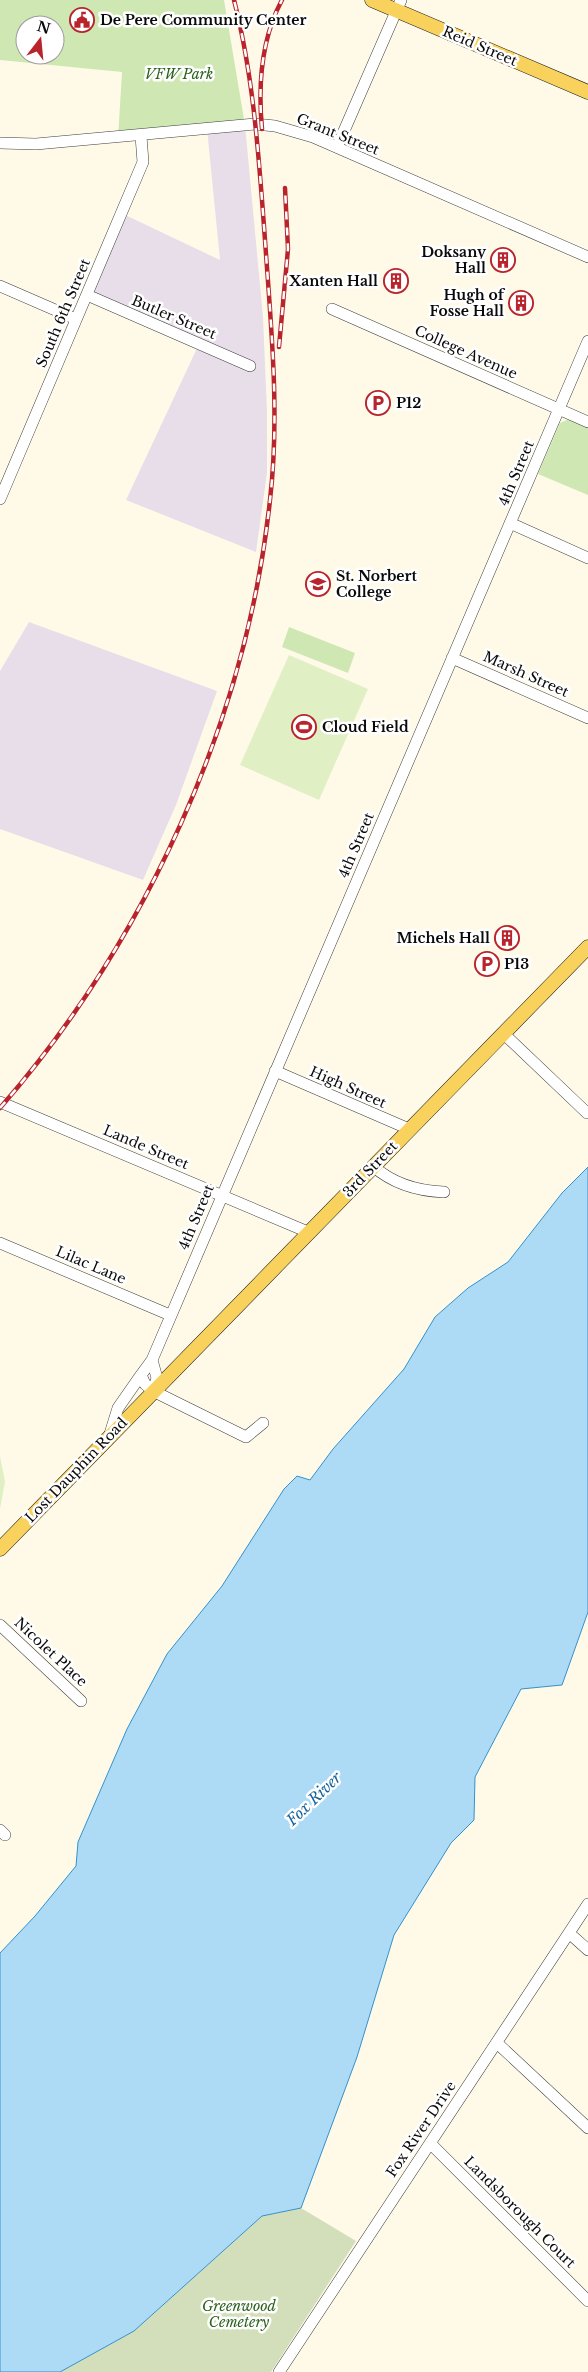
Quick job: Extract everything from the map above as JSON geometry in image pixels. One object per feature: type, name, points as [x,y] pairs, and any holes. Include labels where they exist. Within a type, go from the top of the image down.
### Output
[{"type":"main road","name":"Reid Street","points":[[372,0],[399,5],[588,92]]},
{"type":"main road","name":"3rd Street","points":[[153,1391],[588,947]]},
{"type":"main road","name":"Lost Dauphin Road","points":[[0,1549],[153,1391]]},
{"type":"street","points":[[337,147],[399,5]]},
{"type":"street","name":"Grant Street","points":[[0,143],[36,144],[141,136],[255,124],[295,131],[337,147],[588,257]]},
{"type":"street","name":"South 6th Street","points":[[0,499],[143,162],[141,136]]},
{"type":"street","points":[[0,286],[76,319]]},
{"type":"street","name":"Butler Street","points":[[87,295],[250,366]]},
{"type":"street","name":"College Avenue","points":[[332,309],[588,422]]},
{"type":"street","name":"4th Street","points":[[109,1437],[118,1408],[152,1360],[588,341]]},
{"type":"street","points":[[510,523],[588,558]]},
{"type":"street","name":"Marsh Street","points":[[452,658],[588,718]]},
{"type":"street","points":[[503,1033],[586,1113]]},
{"type":"street","name":"High Street","points":[[275,1071],[409,1129]]},
{"type":"street","name":"Lande Street","points":[[0,1102],[308,1232]]},
{"type":"street","points":[[373,1166],[394,1181],[430,1191],[444,1192]]},
{"type":"street","name":"Lilac Lane","points":[[0,1243],[170,1315]]},
{"type":"street","name":"4th Street","points":[[152,1360],[157,1378],[153,1391]]},
{"type":"street","points":[[141,1375],[145,1384],[153,1391],[246,1437],[263,1423]]},
{"type":"street","name":"Nicolet Place","points":[[0,1625],[81,1701]]},
{"type":"street","name":"Fox River Drive","points":[[279,2372],[400,2186],[431,2144],[588,1904]]},
{"type":"street","points":[[569,1932],[588,1950]]},
{"type":"street","points":[[497,2043],[588,2128]]},
{"type":"street","name":"Landsborough Court","points":[[431,2144],[588,2301]]},
{"type":"shaded area","points":[[245,125],[263,317],[267,411],[267,473],[256,552],[126,500],[199,344],[87,295],[121,213],[220,260],[207,129]]},
{"type":"shaded area","points":[[29,622],[217,691],[176,805],[143,880],[0,829],[0,671]]},
{"type":"green space","name":"VFW Park","points":[[0,0],[224,0],[245,125],[118,138],[122,72],[51,65],[65,65],[65,15],[15,15],[15,61],[0,60]]},
{"type":"green space","points":[[569,419],[588,427],[588,495],[538,474],[560,423]]},
{"type":"green space","points":[[289,627],[355,653],[348,673],[282,647]]},
{"type":"green space","name":"Cloud Field","points":[[289,655],[368,689],[319,800],[240,765]]},
{"type":"green space","points":[[0,1456],[5,1482],[0,1509]]},
{"type":"green space","name":"Greenwood Cemetery","points":[[301,2208],[356,2241],[271,2372],[60,2372],[134,2331],[262,2216]]},
{"type":"water","name":"Fox River","points":[[588,1167],[588,1612],[562,1685],[521,1689],[475,1777],[474,1820],[451,1843],[394,1935],[357,2057],[301,2208],[262,2216],[134,2331],[60,2372],[0,2372],[0,1953],[35,1916],[76,1866],[78,1842],[127,1729],[167,1654],[222,1586],[284,1489],[297,1476],[310,1480],[333,1449],[404,1369],[435,1317],[468,1288],[508,1262],[562,1193]]},
{"type":"railway","points":[[0,1108],[52,1043],[100,974],[143,900],[181,824],[213,745],[238,664],[258,582],[273,468],[274,370],[255,119],[241,29],[234,0]]},
{"type":"railway","points":[[262,129],[260,96],[265,47],[269,31],[282,0]]},
{"type":"railway","points":[[279,347],[288,249],[285,188]]},
{"type":"place","name":"De Pere Community Center","points":[[82,20]]},
{"type":"place","name":"Doksany Hall","points":[[503,260]]},
{"type":"place","name":"Xanten Hall","points":[[396,281]]},
{"type":"place","name":"Hugh of Fosse Hall","points":[[521,303]]},
{"type":"place","name":"P12","points":[[378,403]]},
{"type":"place","name":"St. Norbert College","points":[[318,584]]},
{"type":"place","name":"Cloud Field","points":[[304,727]]},
{"type":"place","name":"Michels Hall","points":[[507,938]]},
{"type":"place","name":"P13","points":[[487,964]]}]
